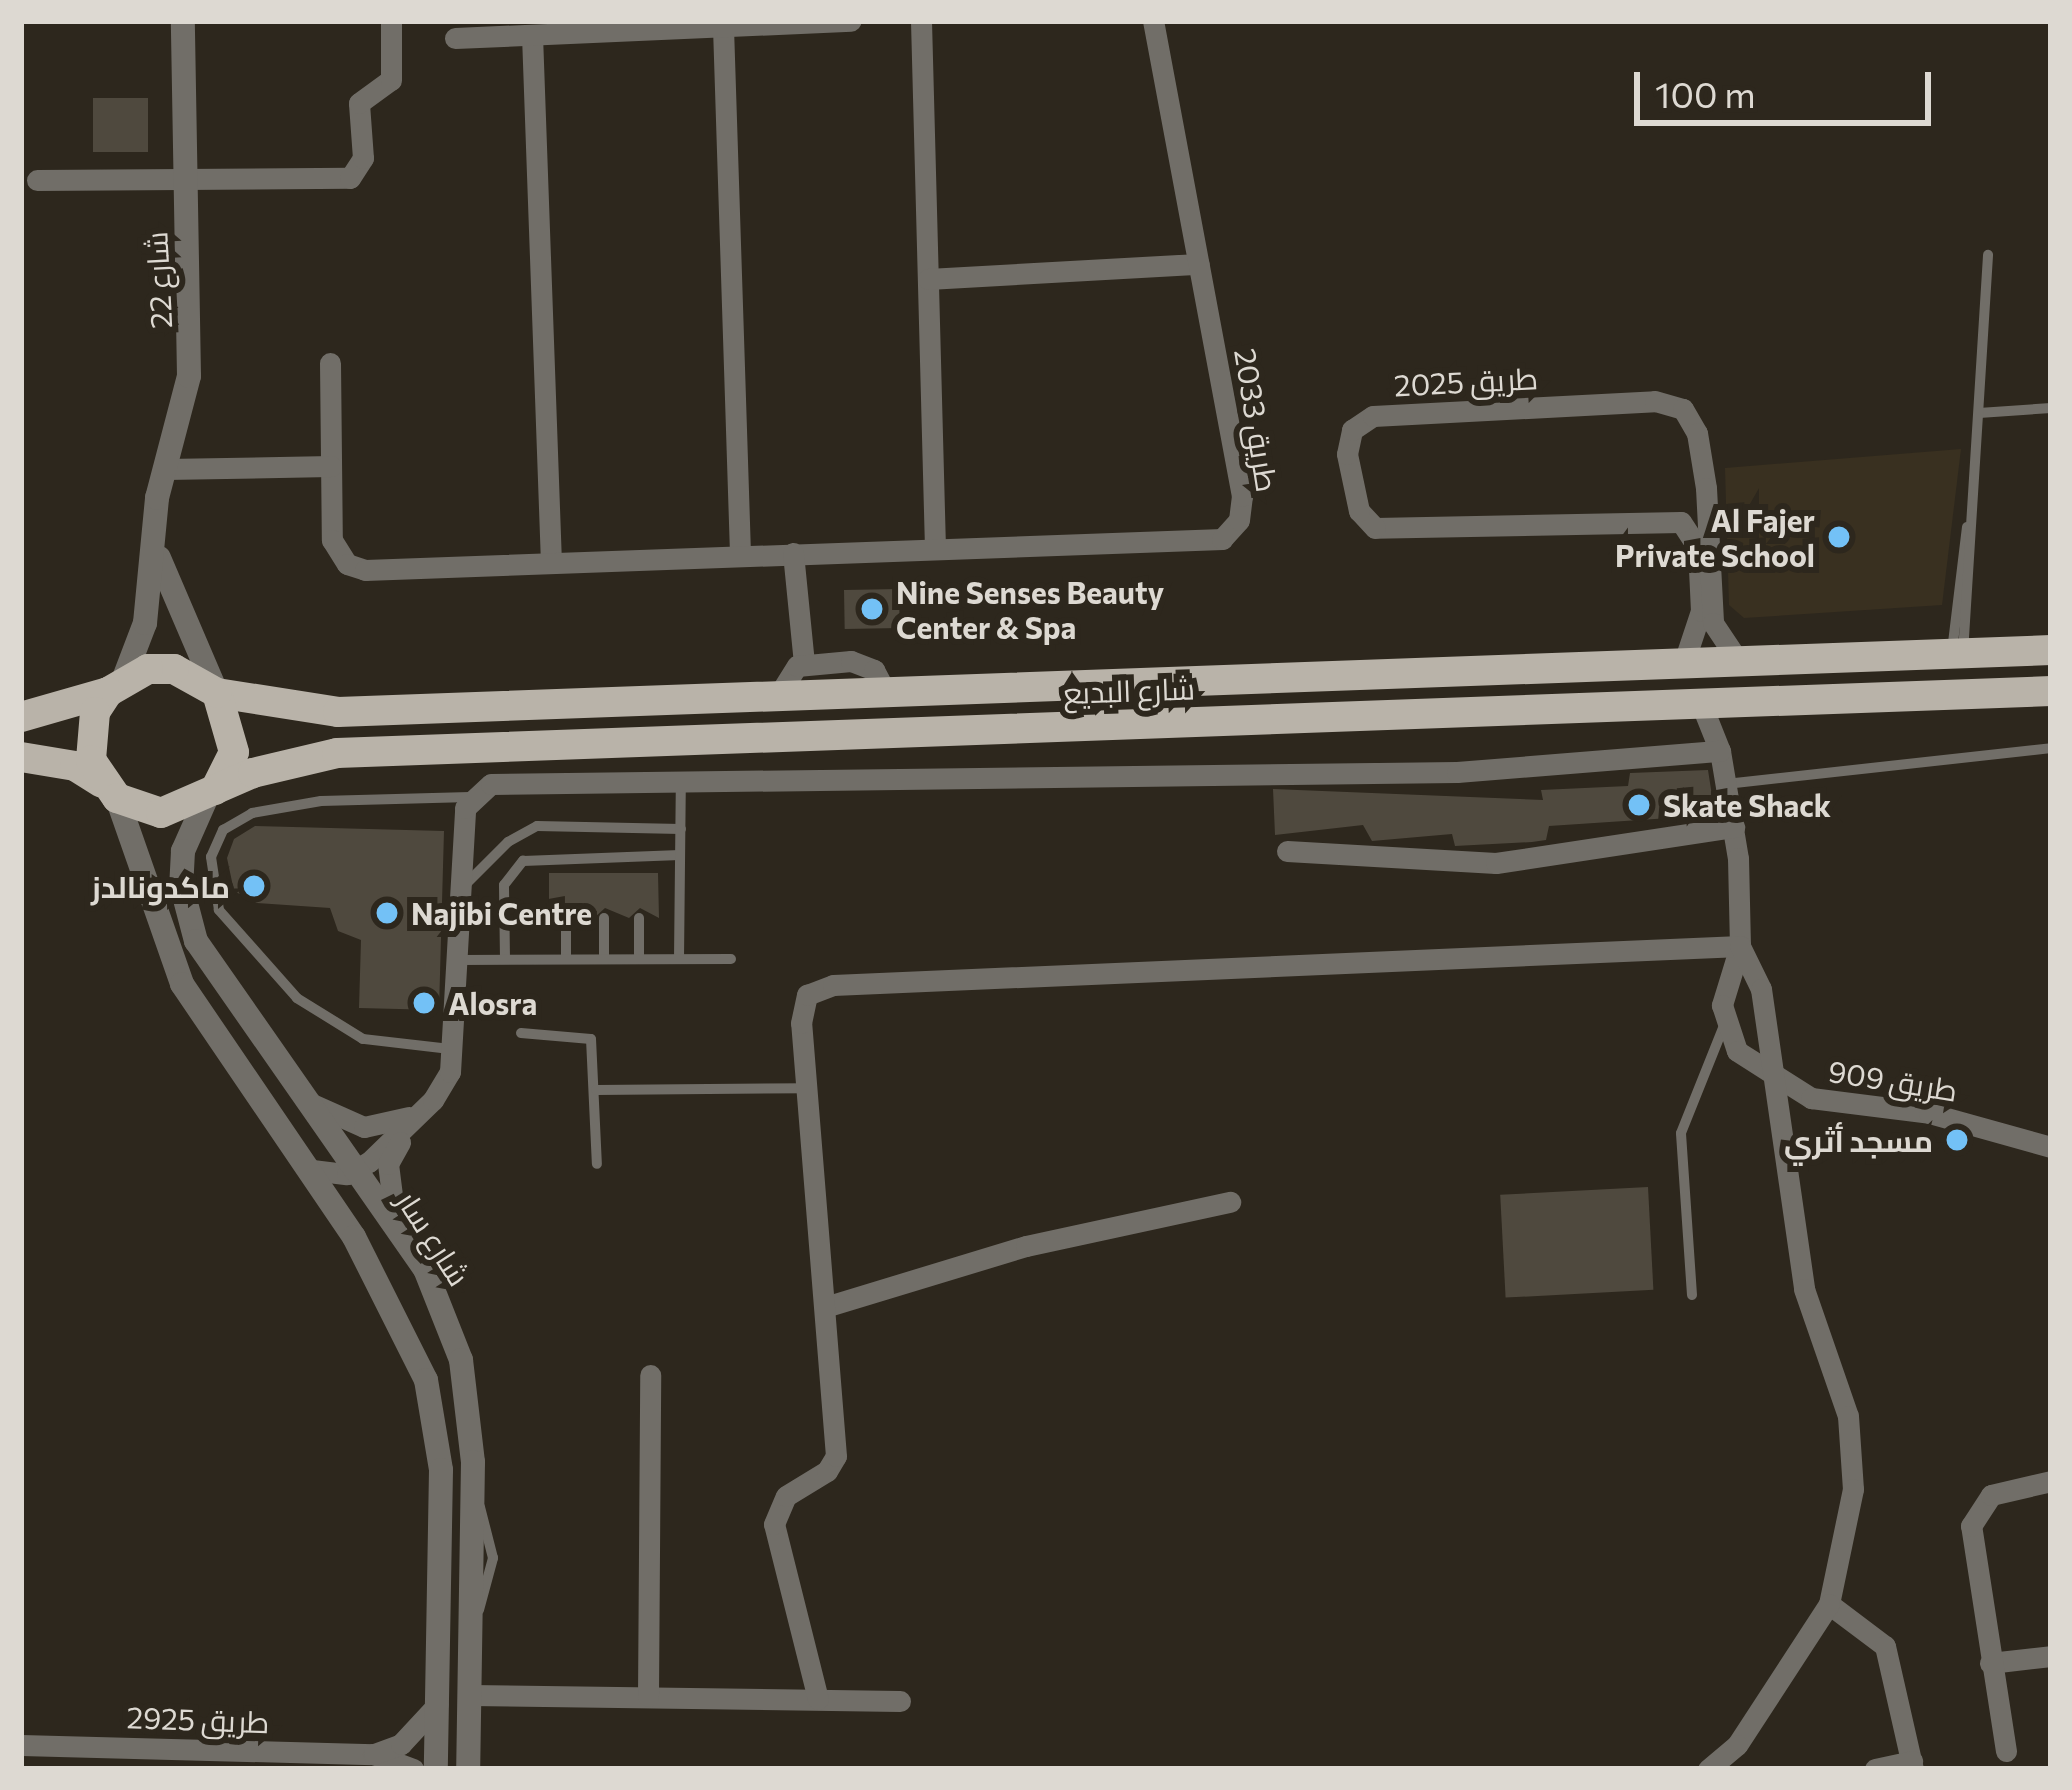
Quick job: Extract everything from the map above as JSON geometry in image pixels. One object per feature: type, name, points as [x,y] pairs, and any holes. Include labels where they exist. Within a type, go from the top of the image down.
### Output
[{"type":"main road","name":"شارع البديع","points":[[217,693],[338,712],[2051,650]]},
{"type":"main road","points":[[21,717],[174,669],[217,693],[228,711],[234,752],[210,794],[161,813],[109,790],[75,766],[21,757]]},
{"type":"main road","points":[[109,790],[89,736],[116,685]]},
{"type":"main road","name":"شارع البديع","points":[[210,794],[338,753],[2051,692]]},
{"type":"street","name":"شارع 22","points":[[116,685],[145,623],[152,532],[189,376],[183,21]]},
{"type":"street","points":[[37,180],[355,175],[363,158],[359,103],[391,80],[391,21]]},
{"type":"street","points":[[455,38],[851,21]]},
{"type":"street","points":[[921,21],[935,548]]},
{"type":"street","name":"طريق 2033","points":[[330,363],[332,541],[356,568],[1197,544],[1232,531],[1242,496],[1154,21]]},
{"type":"street","points":[[723,27],[740,554]]},
{"type":"street","points":[[532,35],[551,563]]},
{"type":"street","points":[[928,279],[1199,264]]},
{"type":"street","name":"طريق 2025","points":[[1663,517],[1383,530],[1359,511],[1348,438],[1373,416],[1665,401],[1694,424],[1706,488],[1713,623],[1739,662]]},
{"type":"street","points":[[166,469],[331,466]]},
{"type":"street","points":[[1663,517],[1706,488]]},
{"type":"street","points":[[1663,517],[1688,527],[1699,548],[1701,623],[1683,665]]},
{"type":"street","points":[[152,532],[181,623],[217,693]]},
{"type":"street","points":[[793,553],[804,664]]},
{"type":"street","points":[[778,697],[785,675],[804,664],[867,665],[886,693]]},
{"type":"street","points":[[1702,706],[1720,751],[1734,826],[1740,946],[1761,989],[1808,1311],[1848,1416],[1853,1452],[1846,1539],[1829,1604],[1719,1766]]},
{"type":"street","points":[[396,1229],[388,1163],[442,1087],[456,1050],[460,890],[470,797],[491,784],[1479,772],[1720,751]]},
{"type":"street","points":[[109,790],[182,984],[312,1170],[400,1320],[435,1412],[436,1769]]},
{"type":"street","name":"شارع سار","points":[[210,794],[183,850],[185,912],[196,941],[435,1288],[454,1336],[470,1414],[473,1490],[468,1769]]},
{"type":"street","points":[[1287,850],[1496,863],[1734,826]]},
{"type":"street","points":[[1724,1028],[1724,979],[1740,946]]},
{"type":"street","points":[[818,1700],[774,1524],[786,1496],[827,1471],[836,1456],[800,1009],[819,987],[1740,946]]},
{"type":"street","name":"طريق 909","points":[[1724,1028],[1737,1052],[1773,1081],[1811,1098],[1929,1113],[2051,1148]]},
{"type":"street","points":[[303,1098],[364,1127],[421,1112]]},
{"type":"street","points":[[312,1170],[353,1173],[421,1112]]},
{"type":"street","points":[[826,1307],[1025,1246],[1230,1202]]},
{"type":"street","points":[[648,1696],[650,1375]]},
{"type":"street","points":[[2006,1751],[1990,1663],[1974,1513],[1991,1495],[2051,1480]]},
{"type":"street","points":[[1829,1604],[1885,1646],[1913,1765],[1875,1769]]},
{"type":"street","points":[[1990,1663],[2051,1656]]},
{"type":"street","points":[[470,1695],[900,1701]]},
{"type":"street","points":[[373,1754],[401,1744],[438,1704]]},
{"type":"street","name":"طريق 2925","points":[[21,1745],[212,1760],[373,1754],[413,1769]]},
{"type":"lane","points":[[1958,654],[1988,255]]},
{"type":"lane","points":[[1979,413],[2051,408]]},
{"type":"lane","points":[[1709,548],[1742,555]]},
{"type":"lane","points":[[1725,784],[2051,748]]},
{"type":"lane","points":[[679,959],[682,780]]},
{"type":"lane","points":[[456,1050],[351,1034],[275,978],[228,923],[214,895],[215,842],[252,813],[297,804],[470,797]]},
{"type":"lane","points":[[460,890],[508,842],[537,826],[681,829]]},
{"type":"lane","points":[[506,959],[508,875],[523,861],[680,855]]},
{"type":"lane","points":[[604,856],[604,873]]},
{"type":"lane","points":[[639,873],[640,856]]},
{"type":"lane","points":[[565,873],[566,857]]},
{"type":"lane","points":[[566,918],[566,959]]},
{"type":"lane","points":[[604,918],[604,959]]},
{"type":"lane","points":[[639,918],[639,959]]},
{"type":"lane","points":[[460,960],[731,959]]},
{"type":"lane","points":[[1692,1295],[1681,1133],[1724,1028]]},
{"type":"lane","points":[[521,1033],[591,1039],[597,1164]]},
{"type":"lane","points":[[596,1090],[806,1088]]},
{"type":"shaded area","name":"Al Fajer Private School","points":[[1961,449],[1942,605],[1744,618],[1729,605],[1725,468]]},
{"type":"building","points":[[93,98],[148,98],[148,152],[93,152]]},
{"type":"building","name":"Nine Senses Beauty Center & Spa","points":[[899,589],[900,628],[845,629],[844,590]]},
{"type":"building","points":[[1708,770],[1715,815],[1549,826],[1546,840],[1455,846],[1452,834],[1372,841],[1363,825],[1275,835],[1273,789],[1543,800],[1541,790],[1628,786],[1630,773]]},
{"type":"building","name":"Najibi Centre","points":[[255,826],[444,831],[439,1010],[359,1008],[361,940],[338,931],[330,908],[257,903],[234,891],[227,858],[234,839]]},
{"type":"building","points":[[549,873],[658,873],[659,918],[640,908],[629,918],[605,908],[594,918],[576,918],[567,908],[549,918]]},
{"type":"building","points":[[1648,1187],[1653,1290],[1506,1298],[1500,1195]]},
{"type":"place","name":"Al Fajer Private School","points":[[1839,537]]},
{"type":"place","name":"Nine Senses Beauty Center & Spa","points":[[872,609]]},
{"type":"place","name":"Skate Shack","points":[[1639,805]]},
{"type":"place","name":"ماكدونالدز","points":[[254,886]]},
{"type":"place","name":"Najibi Centre","points":[[387,913]]},
{"type":"place","name":"Alosra","points":[[424,1003]]},
{"type":"place","name":"مسجد أثري","points":[[1957,1140]]}]
